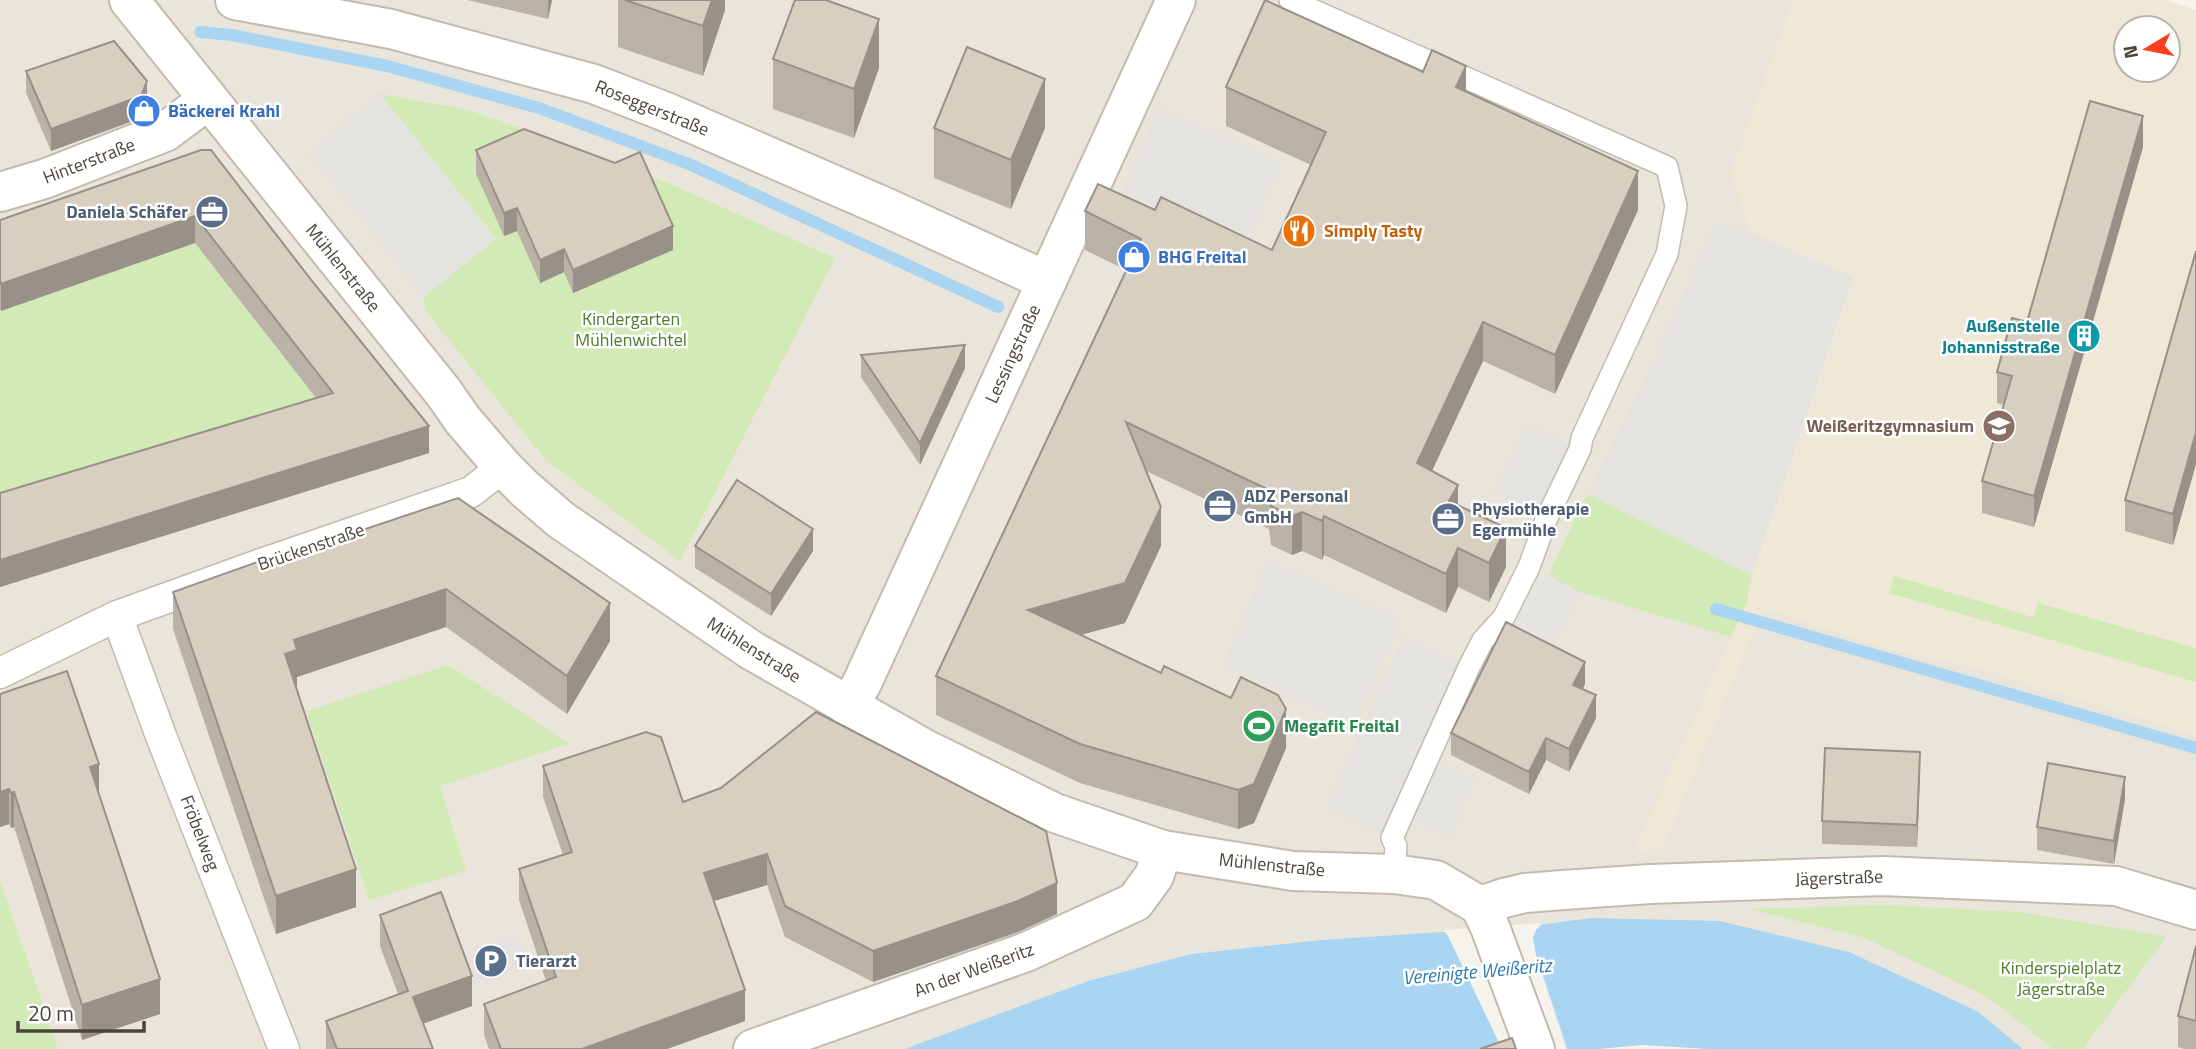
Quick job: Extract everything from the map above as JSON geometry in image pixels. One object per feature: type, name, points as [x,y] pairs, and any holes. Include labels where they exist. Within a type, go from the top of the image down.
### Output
[{"type":"street","name":"Roseggerstraße","points":[[235,0],[391,29],[594,84],[863,197],[1047,281]]},
{"type":"street","name":"Lessingstraße","points":[[847,706],[861,685],[1176,0]]},
{"type":"street","name":"Mühlenstraße","points":[[140,4],[208,100],[503,467],[534,497],[583,535],[751,650],[922,748],[1055,813],[1163,850],[1293,871],[1394,874],[1436,880],[1485,916]]},
{"type":"street","name":"Hinterstraße","points":[[0,192],[44,179],[165,132],[208,100]]},
{"type":"street","name":"Brückenstraße","points":[[0,673],[117,616],[471,492],[503,467]]},
{"type":"street","name":"Fröbelweg","points":[[117,616],[284,1049]]},
{"type":"street","name":"An der Weißeritz","points":[[753,1049],[1026,952],[1135,902],[1154,876],[1163,850]]},
{"type":"street","name":"Jägerstraße","points":[[1485,916],[1504,898],[1525,893],[1650,884],[1883,876],[2116,886],[2196,910]]},
{"type":"street","points":[[1485,916],[1535,1049]]},
{"type":"lane","points":[[1290,0],[1667,167],[1676,206],[1667,254],[1582,438],[1580,449],[1546,520],[1529,567],[1504,617],[1483,640],[1392,838],[1396,846],[1394,874]]},
{"type":"shaded area","points":[[0,0],[2164,0],[2196,10],[2196,1049],[2023,1049],[1977,1011],[1591,918],[1529,926],[1321,940],[1191,954],[1088,981],[904,1049],[0,1049]]},
{"type":"shaded area","name":"Weißeritzgymnasium","points":[[1793,0],[2164,0],[2196,10],[2196,735],[1970,666],[1890,650],[1764,608],[1662,849],[1634,851],[1747,601],[1752,575],[1853,277],[1750,232],[1731,172]]},
{"type":"shaded area","points":[[380,94],[496,239],[424,297],[308,152]]},
{"type":"shaded area","points":[[1158,108],[1282,162],[1246,246],[1122,192]]},
{"type":"shaded area","points":[[1715,222],[1750,232],[1853,277],[1752,575],[1587,494],[1653,361]]},
{"type":"shaded area","points":[[1526,424],[1580,449],[1546,520],[1493,495]]},
{"type":"shaded area","points":[[1268,560],[1402,619],[1355,725],[1222,666]]},
{"type":"shaded area","points":[[1529,567],[1580,592],[1555,643],[1504,617]]},
{"type":"shaded area","points":[[1403,637],[1469,667],[1429,758],[1476,779],[1449,838],[1402,816],[1392,838],[1326,808]]},
{"type":"shaded area","name":"Tierarzt","points":[[517,934],[529,964],[465,988],[454,958]]},
{"type":"green space","name":"Kindergarten Mühlenwichtel","points":[[380,94],[465,109],[518,127],[668,183],[835,258],[680,561],[544,458],[425,310],[424,297],[496,238]]},
{"type":"green space","points":[[195,243],[333,420],[0,521],[0,308],[2,311]]},
{"type":"green space","points":[[1587,494],[1752,575],[1747,601],[1731,637],[1580,592],[1548,576]]},
{"type":"green space","points":[[1894,576],[2033,617],[2038,603],[2196,648],[2196,682],[1889,593]]},
{"type":"green space","points":[[449,665],[569,744],[440,786],[466,871],[369,900],[306,711]]},
{"type":"green space","points":[[0,880],[58,1049],[0,1049]]},
{"type":"green space","name":"Kinderspielplatz Jägerstraße","points":[[1885,905],[2018,912],[2167,936],[2083,1049],[2053,1049],[1988,997],[1865,938],[1749,909]]},
{"type":"water","name":"Vereinigte Weißeritz","points":[[1591,918],[1720,921],[1849,952],[1977,1011],[2023,1049],[1708,1049],[1642,1045],[1599,1049],[904,1049],[1088,981],[1191,954],[1321,940],[1529,926]]},
{"type":"pier","points":[[1543,923],[1533,938],[1536,955],[1567,1049],[1502,1049],[1443,930]]},
{"type":"building","points":[[625,0],[712,0],[703,26]]},
{"type":"building","points":[[795,0],[826,0],[879,19],[854,89],[773,59]]},
{"type":"building","points":[[1265,0],[1423,72],[1432,50],[1466,66],[1456,87],[1638,171],[1555,355],[1483,322],[1417,463],[1458,485],[1449,501],[1506,528],[1489,563],[1458,548],[1446,574],[1324,516],[1322,521],[1302,512],[1292,516],[1271,506],[1269,490],[1126,422],[1161,507],[1125,583],[1028,610],[1161,673],[1164,666],[1231,698],[1241,677],[1278,695],[1286,709],[1254,784],[1238,790],[1080,744],[936,676],[1141,239],[1085,211],[1098,184],[1155,210],[1161,197],[1272,250],[1326,132],[1226,87]]},
{"type":"building","points":[[114,41],[147,81],[141,96],[51,129],[26,71]]},
{"type":"building","points":[[967,47],[1045,79],[1011,160],[934,128]]},
{"type":"building","points":[[2090,101],[2143,116],[2034,496],[1982,481],[2012,376],[1997,372],[2012,318],[2027,322]]},
{"type":"building","points":[[524,129],[615,163],[640,152],[673,226],[573,270],[564,249],[540,260],[517,208],[504,213],[476,150]]},
{"type":"building","points":[[201,150],[211,150],[429,426],[0,560],[0,493],[333,393],[195,216],[1,284],[0,220]]},
{"type":"building","points":[[2196,251],[2196,432],[2173,514],[2125,500]]},
{"type":"building","points":[[965,345],[920,443],[861,355]]},
{"type":"building","points":[[737,480],[813,529],[771,594],[695,546]]},
{"type":"building","points":[[458,498],[610,603],[567,676],[446,589],[294,640],[297,650],[285,654],[356,869],[276,896],[173,592],[266,559],[267,562]]},
{"type":"building","points":[[1506,622],[1585,662],[1573,685],[1596,695],[1569,749],[1546,738],[1529,772],[1451,733]]},
{"type":"building","points":[[67,671],[99,764],[90,767],[160,979],[82,1005],[14,792],[11,793],[9,789],[0,792],[0,694]]},
{"type":"building","points":[[816,712],[1046,831],[1057,883],[1018,901],[873,951],[785,906],[767,854],[704,873],[745,990],[582,1049],[501,1049],[484,1004],[556,977],[519,869],[572,852],[543,766],[646,732],[661,737],[683,802],[721,788]]},
{"type":"building","points":[[1825,748],[1920,752],[1917,825],[1822,821]]},
{"type":"building","points":[[2048,763],[2125,777],[2114,841],[2037,827]]},
{"type":"building","points":[[441,892],[472,976],[413,997],[433,1049],[337,1049],[326,1021],[408,991],[380,915]]},
{"type":"building","points":[[2196,946],[2196,1021],[2178,1016]]},
{"type":"building","points":[[1512,1038],[1516,1049],[1480,1049]]},
{"type":"waterway","points":[[200,32],[232,35],[387,66],[539,108],[689,164],[998,307]]},
{"type":"waterway","points":[[1716,609],[2196,748]]},
{"type":"place","name":"Bäckerei Krahl","points":[[144,111]]},
{"type":"place","name":"Daniela Schäfer","points":[[212,212]]},
{"type":"place","name":"Simply Tasty","points":[[1299,231]]},
{"type":"place","name":"BHG Freital","points":[[1134,257]]},
{"type":"place","name":"Außenstelle Johannisstraße","points":[[2084,336]]},
{"type":"place","name":"Weißeritzgymnasium","points":[[1999,426]]},
{"type":"place","name":"ADZ Personal GmbH","points":[[1220,506]]},
{"type":"place","name":"Physiotherapie Egermühle","points":[[1448,519]]},
{"type":"place","name":"Megafit Freital","points":[[1259,726]]},
{"type":"place","name":"Tierarzt","points":[[491,961]]}]
